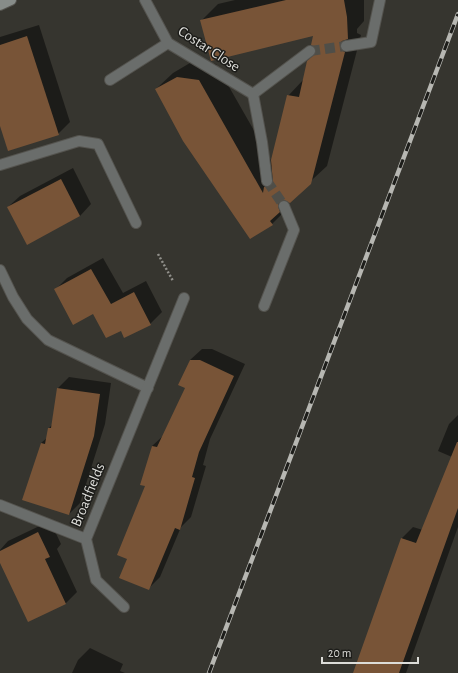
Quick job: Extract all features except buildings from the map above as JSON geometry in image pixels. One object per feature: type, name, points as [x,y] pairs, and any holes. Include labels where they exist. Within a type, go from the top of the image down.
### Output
[{"type":"street","points":[[0,5],[11,0]]},
{"type":"street","name":"Costar Close","points":[[145,0],[168,43],[253,94]]},
{"type":"street","points":[[346,46],[370,42],[380,0]]},
{"type":"street","points":[[110,80],[168,43]]},
{"type":"street","points":[[267,181],[262,142],[253,94],[310,51]]},
{"type":"street","points":[[0,165],[80,141],[98,144],[136,223]]},
{"type":"street","points":[[264,306],[294,230],[284,206]]},
{"type":"street","points":[[0,270],[27,319],[48,340],[148,388]]},
{"type":"street","name":"Broadfields","points":[[124,607],[96,580],[86,539],[184,298]]},
{"type":"street","points":[[0,506],[86,539]]},
{"type":"path","points":[[158,254],[184,298]]},
{"type":"tunnel","points":[[310,51],[346,46]]},
{"type":"tunnel","points":[[267,181],[284,206]]},
{"type":"railway","points":[[209,673],[458,14]]}]
